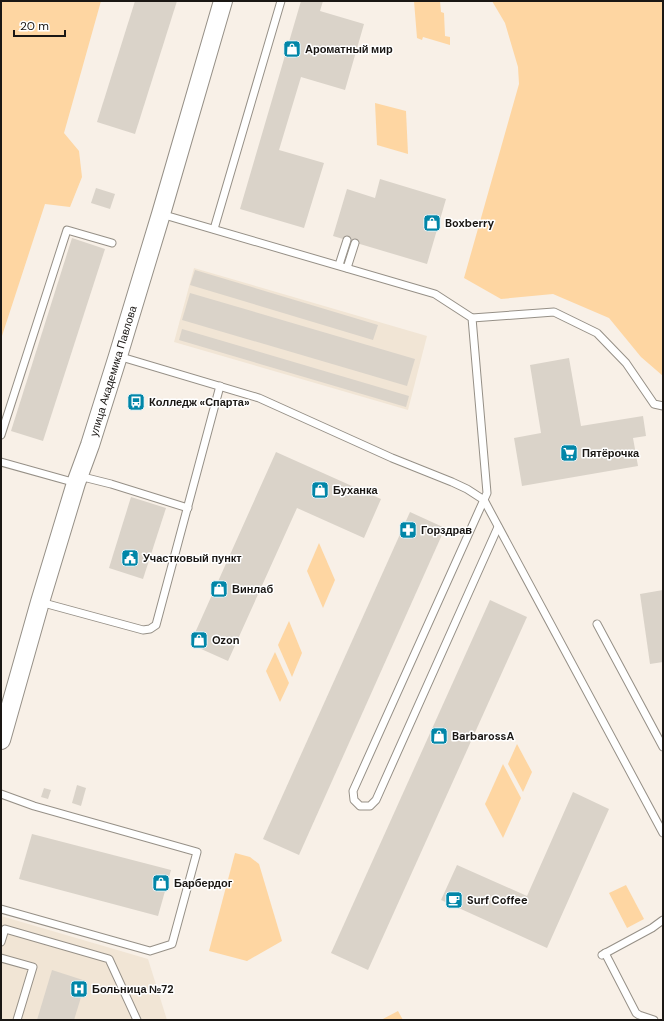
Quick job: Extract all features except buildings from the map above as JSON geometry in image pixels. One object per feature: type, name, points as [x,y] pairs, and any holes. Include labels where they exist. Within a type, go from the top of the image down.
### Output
[{"type":"street","name":"улица Академика Павлова","points":[[1,740],[5,716],[118,356],[223,1]]},
{"type":"lane","points":[[214,229],[281,1]]},
{"type":"lane","points":[[161,214],[435,294],[472,318],[554,312],[597,333],[626,363],[654,404],[663,406]]},
{"type":"lane","points":[[1,435],[66,230],[112,243]]},
{"type":"lane","points":[[339,265],[347,240]]},
{"type":"lane","points":[[347,268],[354,243]]},
{"type":"lane","points":[[472,318],[487,493],[353,791],[354,800],[360,806],[370,806],[376,800],[498,527]]},
{"type":"lane","points":[[118,356],[260,398],[392,458],[452,482],[467,489],[484,500],[663,833]]},
{"type":"lane","points":[[40,602],[143,630],[150,629],[157,622],[220,386]]},
{"type":"lane","points":[[1,462],[78,480],[111,484],[188,508]]},
{"type":"lane","points":[[597,624],[663,747]]},
{"type":"lane","points":[[1,794],[34,806],[197,852],[172,944],[150,951],[1,909]]},
{"type":"lane","points":[[654,1020],[636,1013],[604,954],[652,928],[663,920]]},
{"type":"lane","points":[[1,942],[5,929],[109,959],[138,1020]]},
{"type":"lane","points":[[1,958],[34,967],[17,1020]]},
{"type":"shaded area","points":[[1,1],[101,1],[64,133],[79,151],[82,177],[70,207],[45,204],[1,339]]},
{"type":"shaded area","points":[[414,1],[440,1],[441,12],[444,13],[445,36],[450,37],[450,45],[423,37],[422,40],[417,38]]},
{"type":"shaded area","points":[[492,1],[663,1],[663,376],[641,357],[609,318],[553,294],[501,299],[464,278],[519,84],[518,67],[505,23]]},
{"type":"shaded area","points":[[375,103],[406,111],[408,154],[377,145]]},
{"type":"shaded area","points":[[194,268],[427,336],[408,410],[174,342]]},
{"type":"shaded area","points":[[319,543],[335,580],[323,608],[307,571]]},
{"type":"shaded area","points":[[289,621],[302,653],[292,677],[278,645]]},
{"type":"shaded area","points":[[275,652],[289,683],[280,702],[266,671]]},
{"type":"shaded area","points":[[517,744],[532,772],[523,792],[508,764]]},
{"type":"shaded area","points":[[503,764],[521,798],[503,838],[485,804]]},
{"type":"shaded area","points":[[235,853],[250,857],[259,864],[282,941],[247,961],[209,951]]},
{"type":"shaded area","points":[[626,885],[644,919],[627,928],[609,893]]},
{"type":"shaded area","name":"Больница №72","points":[[1,916],[148,959],[167,1020],[1,1020]]},
{"type":"shaded area","points":[[398,1011],[403,1020],[381,1020]]},
{"type":"place","name":"Ароматный мир","points":[[292,49]]},
{"type":"place","name":"Boxberry","points":[[432,223]]},
{"type":"place","name":"Колледж «Спарта»","points":[[136,402]]},
{"type":"place","name":"Пятёрочка","points":[[569,453]]},
{"type":"place","name":"Буханка","points":[[320,490]]},
{"type":"place","name":"Горздрав","points":[[408,530]]},
{"type":"place","name":"Участковый пункт","points":[[130,558]]},
{"type":"place","name":"Винлаб","points":[[219,589]]},
{"type":"place","name":"Ozon","points":[[199,640]]},
{"type":"place","name":"BarbarossA","points":[[439,736]]},
{"type":"place","name":"Барбердог","points":[[161,883]]},
{"type":"place","name":"Surf Coffee","points":[[454,900]]},
{"type":"place","name":"Больница №72","points":[[79,989]]}]
